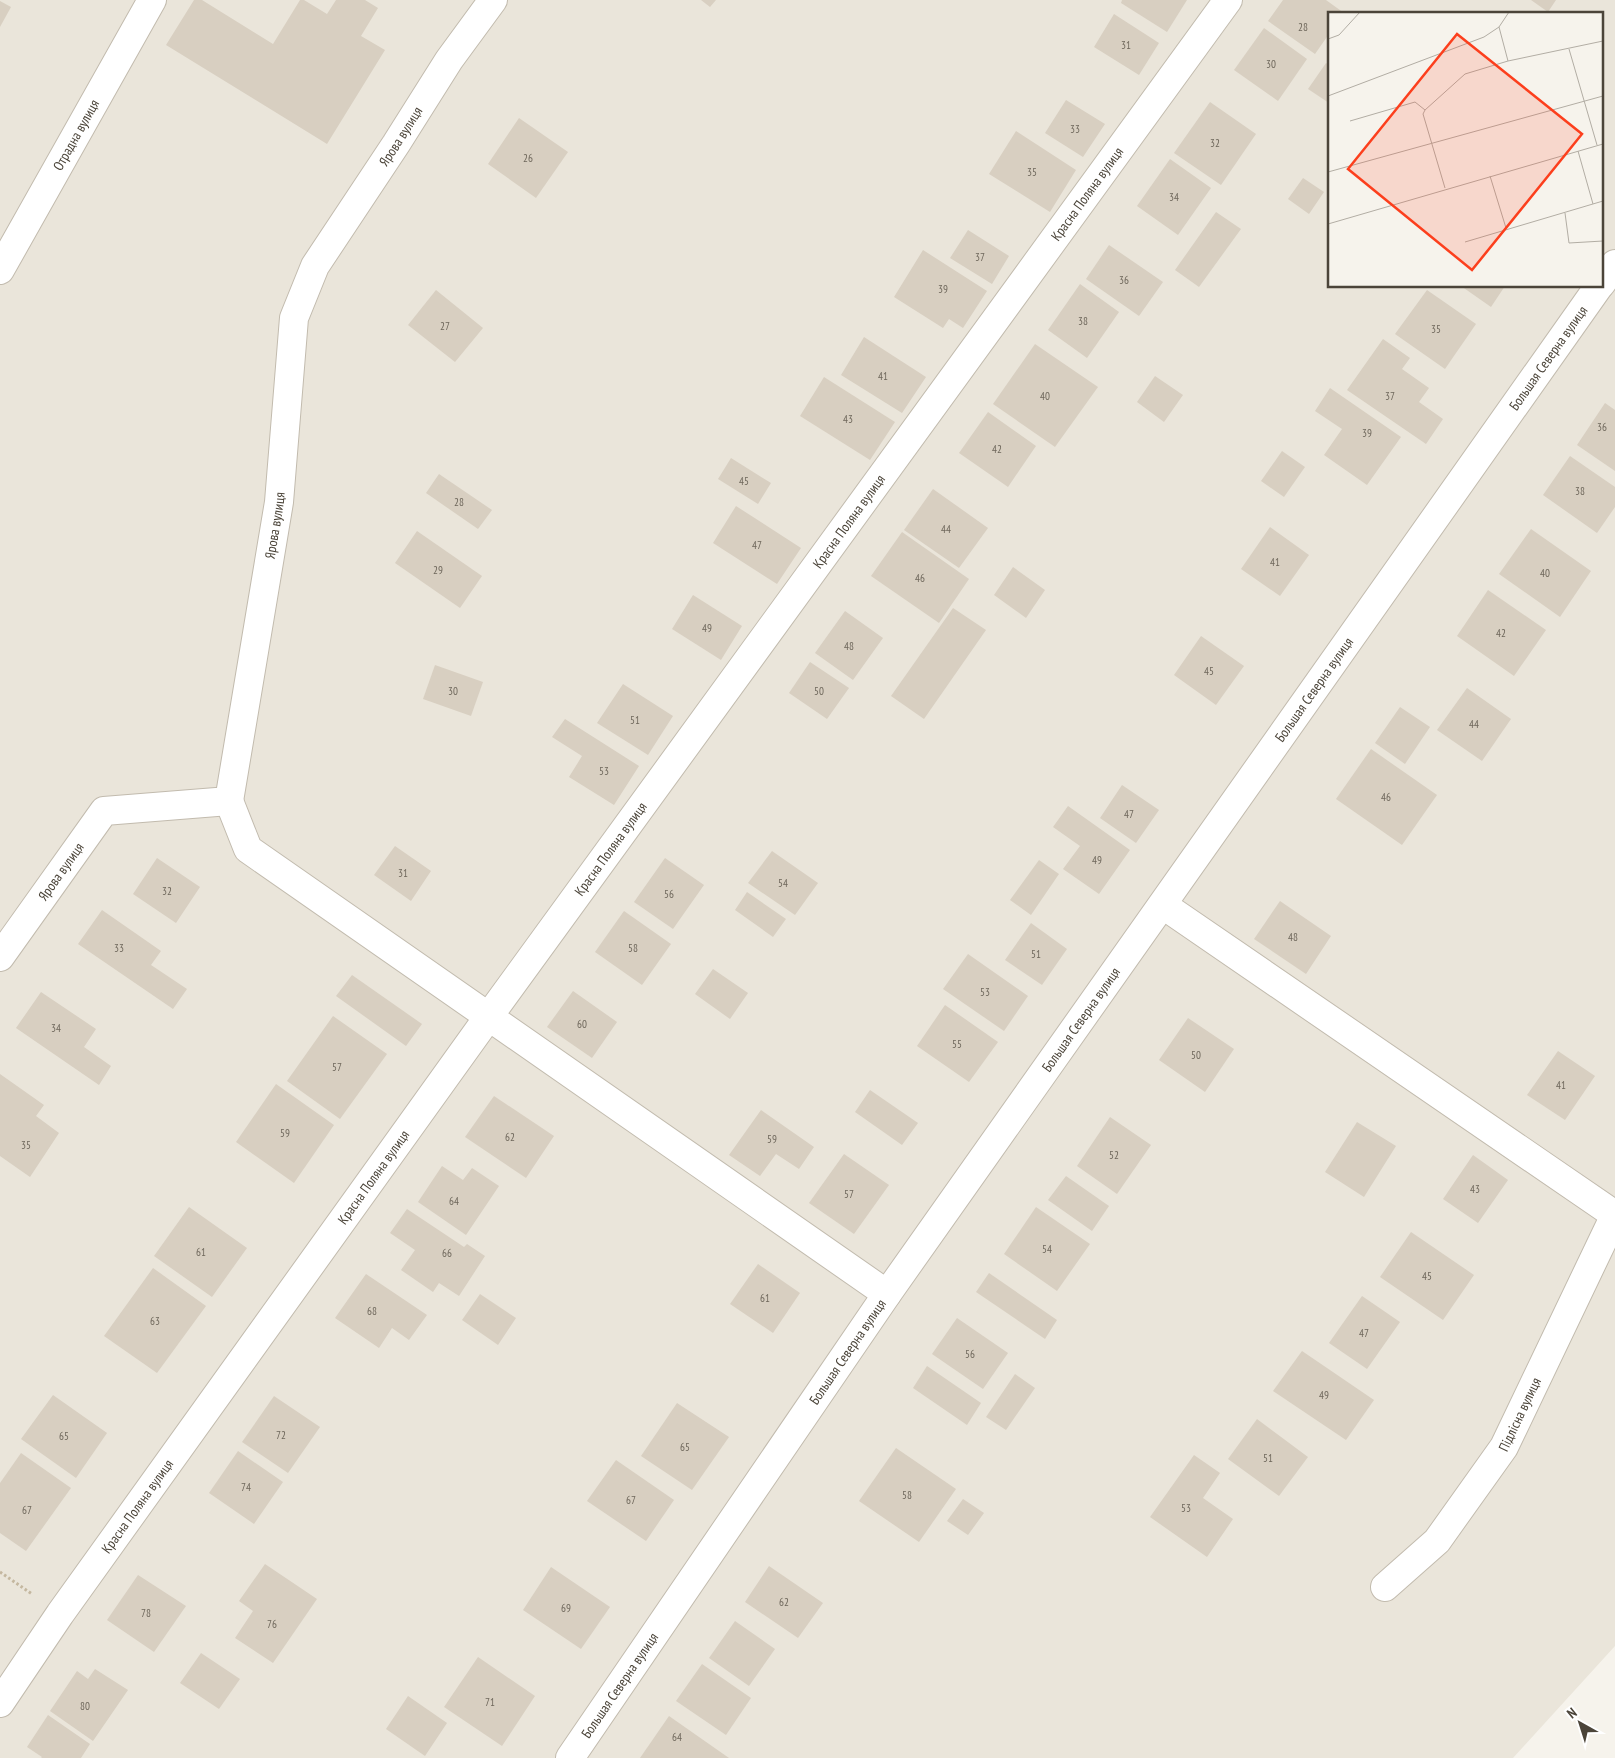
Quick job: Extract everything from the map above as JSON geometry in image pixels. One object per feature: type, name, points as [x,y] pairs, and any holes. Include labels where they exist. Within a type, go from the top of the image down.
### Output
[{"type":"street","name":"Отрадна вулиця","points":[[0,270],[152,0]]},
{"type":"street","name":"Ярова вулиця","points":[[0,957],[104,811],[229,801],[279,502],[294,318],[315,266],[449,60],[493,0]]},
{"type":"street","name":"Красна Поляна вулиця","points":[[0,1703],[60,1614],[489,1016],[1228,0]]},
{"type":"street","name":"Большая Северна вулиця","points":[[1602,282],[1615,264]]},
{"type":"street","name":"Большая Северна вулиця","points":[[570,1758],[887,1294],[1598,288]]},
{"type":"street","points":[[229,801],[248,849],[887,1294]]},
{"type":"street","points":[[1163,905],[1615,1215]]},
{"type":"street","name":"Підлісна вулиця","points":[[1385,1587],[1436,1542],[1504,1447],[1615,1215]]},
{"type":"path","points":[[0,1572],[60,1614]]},
{"type":"shaded area","points":[[0,0],[1615,0],[1615,1646],[1513,1758],[0,1758]]},
{"type":"building","points":[[194,0],[202,0],[273,44],[300,0],[304,0],[327,14],[336,0],[365,0],[378,8],[361,36],[385,50],[327,144],[166,45]]},
{"type":"building","points":[[701,0],[716,0],[710,7]]},
{"type":"building","points":[[1122,0],[1187,0],[1167,32],[1121,3]]},
{"type":"building","points":[[1283,0],[1326,0],[1343,12],[1328,12],[1328,35],[1315,54],[1268,21]]},
{"type":"building","points":[[1531,0],[1556,0],[1548,12]]},
{"type":"building","points":[[0,1],[11,7],[0,27]]},
{"type":"building","points":[[1114,14],[1159,43],[1139,75],[1094,47]]},
{"type":"building","points":[[1264,28],[1307,59],[1278,101],[1234,70]]},
{"type":"building","points":[[1326,63],[1328,64],[1328,102],[1308,89]]},
{"type":"building","points":[[1066,100],[1105,124],[1083,157],[1045,133]]},
{"type":"building","points":[[1210,102],[1256,134],[1221,185],[1174,153]]},
{"type":"building","points":[[519,118],[568,152],[536,198],[488,164]]},
{"type":"building","points":[[1016,131],[1076,170],[1050,212],[989,174]]},
{"type":"building","points":[[1170,159],[1211,188],[1178,235],[1137,206]]},
{"type":"building","points":[[1303,178],[1324,192],[1309,214],[1288,199]]},
{"type":"building","points":[[1216,212],[1241,229],[1199,287],[1175,270]]},
{"type":"building","points":[[968,230],[1009,256],[992,284],[950,258]]},
{"type":"building","points":[[1109,245],[1163,282],[1139,316],[1086,279]]},
{"type":"building","points":[[923,250],[987,291],[963,328],[949,319],[943,328],[894,297]]},
{"type":"building","points":[[1080,284],[1119,312],[1087,358],[1048,330]]},
{"type":"building","points":[[1464,288],[1504,288],[1491,307]]},
{"type":"building","points":[[436,290],[483,328],[455,362],[408,325]]},
{"type":"building","points":[[1427,290],[1476,324],[1445,369],[1395,334]]},
{"type":"building","points":[[864,337],[926,377],[902,413],[841,375]]},
{"type":"building","points":[[1383,339],[1410,358],[1402,369],[1429,388],[1419,402],[1443,419],[1426,444],[1347,390]]},
{"type":"building","points":[[1035,344],[1098,387],[1055,447],[993,404]]},
{"type":"building","points":[[1155,376],[1183,395],[1164,422],[1137,402]]},
{"type":"building","points":[[824,377],[895,422],[870,460],[800,416]]},
{"type":"building","points":[[1330,388],[1401,437],[1367,485],[1324,455],[1342,429],[1315,411]]},
{"type":"building","points":[[1605,403],[1615,410],[1615,471],[1577,445]]},
{"type":"building","points":[[988,412],[1036,446],[1008,487],[959,453]]},
{"type":"building","points":[[1282,451],[1305,467],[1284,497],[1261,481]]},
{"type":"building","points":[[1570,456],[1615,487],[1615,507],[1597,533],[1543,495]]},
{"type":"building","points":[[731,458],[771,483],[758,504],[718,479]]},
{"type":"building","points":[[439,474],[492,510],[478,529],[426,493]]},
{"type":"building","points":[[933,489],[988,528],[959,568],[904,530]]},
{"type":"building","points":[[736,506],[801,548],[777,584],[713,543]]},
{"type":"building","points":[[1270,527],[1309,555],[1280,596],[1241,569]]},
{"type":"building","points":[[1531,529],[1591,571],[1560,617],[1499,574]]},
{"type":"building","points":[[417,531],[482,576],[460,608],[395,563]]},
{"type":"building","points":[[902,532],[969,579],[939,623],[871,576]]},
{"type":"building","points":[[1013,567],[1045,590],[1026,618],[994,595]]},
{"type":"building","points":[[1488,590],[1546,630],[1514,676],[1457,636]]},
{"type":"building","points":[[693,595],[742,626],[721,660],[672,629]]},
{"type":"building","points":[[953,608],[986,630],[924,719],[891,696]]},
{"type":"building","points":[[845,611],[883,638],[853,680],[815,653]]},
{"type":"building","points":[[1201,636],[1244,666],[1216,705],[1174,675]]},
{"type":"building","points":[[810,662],[849,688],[827,719],[789,693]]},
{"type":"building","points":[[435,665],[483,682],[471,716],[423,699]]},
{"type":"building","points":[[623,684],[673,716],[648,755],[597,723]]},
{"type":"building","points":[[1467,688],[1511,719],[1482,761],[1437,730]]},
{"type":"building","points":[[1400,707],[1430,727],[1405,764],[1375,743]]},
{"type":"building","points":[[565,719],[639,766],[614,805],[569,777],[582,756],[552,737]]},
{"type":"building","points":[[1371,749],[1437,795],[1402,845],[1336,799]]},
{"type":"building","points":[[1122,785],[1159,810],[1136,843],[1100,818]]},
{"type":"building","points":[[1068,806],[1130,850],[1099,894],[1063,869],[1080,846],[1053,827]]},
{"type":"building","points":[[395,846],[431,871],[411,901],[374,875]]},
{"type":"building","points":[[772,851],[818,883],[795,915],[748,883]]},
{"type":"building","points":[[157,858],[200,887],[176,923],[133,894]]},
{"type":"building","points":[[665,858],[704,885],[673,929],[634,902]]},
{"type":"building","points":[[1039,860],[1059,874],[1031,915],[1010,900]]},
{"type":"building","points":[[747,892],[786,919],[773,937],[735,910]]},
{"type":"building","points":[[1280,901],[1331,936],[1306,974],[1254,939]]},
{"type":"building","points":[[102,910],[161,951],[151,965],[187,989],[173,1009],[78,944]]},
{"type":"building","points":[[624,911],[671,944],[642,985],[595,952]]},
{"type":"building","points":[[1031,923],[1067,949],[1042,985],[1005,960]]},
{"type":"building","points":[[968,954],[1028,996],[1004,1031],[943,989]]},
{"type":"building","points":[[713,969],[748,993],[730,1019],[695,994]]},
{"type":"building","points":[[352,975],[422,1024],[406,1046],[336,996]]},
{"type":"building","points":[[573,991],[617,1022],[592,1058],[547,1027]]},
{"type":"building","points":[[41,992],[96,1029],[84,1047],[111,1066],[99,1085],[16,1028]]},
{"type":"building","points":[[945,1005],[998,1042],[969,1082],[917,1046]]},
{"type":"building","points":[[333,1016],[387,1054],[340,1119],[287,1081]]},
{"type":"building","points":[[1188,1018],[1234,1049],[1205,1092],[1159,1060]]},
{"type":"building","points":[[1558,1051],[1595,1076],[1565,1120],[1527,1095]]},
{"type":"building","points":[[0,1074],[44,1105],[36,1116],[59,1133],[30,1177],[0,1156]]},
{"type":"building","points":[[276,1084],[334,1125],[294,1183],[236,1142]]},
{"type":"building","points":[[870,1090],[918,1123],[902,1145],[855,1112]]},
{"type":"building","points":[[494,1096],[554,1136],[526,1178],[465,1137]]},
{"type":"building","points":[[761,1110],[814,1147],[799,1169],[776,1154],[760,1176],[729,1155]]},
{"type":"building","points":[[1110,1117],[1151,1145],[1117,1194],[1077,1166]]},
{"type":"building","points":[[1357,1122],[1396,1146],[1364,1197],[1325,1172]]},
{"type":"building","points":[[844,1154],[889,1185],[854,1234],[809,1203]]},
{"type":"building","points":[[1473,1155],[1508,1180],[1478,1223],[1443,1199]]},
{"type":"building","points":[[442,1166],[463,1180],[472,1168],[499,1186],[466,1235],[418,1202]]},
{"type":"building","points":[[1066,1176],[1109,1206],[1092,1231],[1048,1200]]},
{"type":"building","points":[[189,1207],[247,1248],[212,1297],[154,1256]]},
{"type":"building","points":[[1036,1207],[1090,1244],[1057,1291],[1004,1254]]},
{"type":"building","points":[[407,1209],[464,1247],[467,1244],[485,1256],[459,1296],[439,1283],[433,1292],[401,1270],[415,1250],[390,1233]]},
{"type":"building","points":[[1411,1232],[1474,1275],[1443,1320],[1380,1277]]},
{"type":"building","points":[[758,1264],[800,1293],[773,1333],[730,1304]]},
{"type":"building","points":[[153,1268],[206,1306],[157,1373],[104,1336]]},
{"type":"building","points":[[989,1273],[1057,1320],[1045,1339],[976,1292]]},
{"type":"building","points":[[366,1274],[427,1315],[409,1340],[392,1328],[379,1348],[335,1318]]},
{"type":"building","points":[[480,1294],[516,1318],[498,1345],[462,1320]]},
{"type":"building","points":[[1362,1296],[1400,1322],[1367,1369],[1329,1343]]},
{"type":"building","points":[[957,1318],[1008,1353],[983,1389],[932,1354]]},
{"type":"building","points":[[1302,1351],[1374,1400],[1346,1440],[1273,1391]]},
{"type":"building","points":[[927,1366],[981,1403],[967,1425],[913,1388]]},
{"type":"building","points":[[1015,1374],[1035,1388],[1006,1430],[986,1417]]},
{"type":"building","points":[[53,1395],[107,1433],[76,1478],[21,1439]]},
{"type":"building","points":[[274,1396],[320,1427],[288,1473],[242,1442]]},
{"type":"building","points":[[677,1403],[729,1437],[692,1490],[641,1456]]},
{"type":"building","points":[[1257,1419],[1308,1457],[1279,1496],[1228,1459]]},
{"type":"building","points":[[896,1448],[956,1489],[919,1542],[859,1501]]},
{"type":"building","points":[[238,1451],[283,1482],[254,1524],[209,1493]]},
{"type":"building","points":[[21,1453],[71,1488],[26,1551],[0,1533],[0,1483]]},
{"type":"building","points":[[1194,1455],[1220,1473],[1203,1498],[1233,1519],[1207,1557],[1150,1517]]},
{"type":"building","points":[[616,1460],[674,1500],[646,1541],[587,1501]]},
{"type":"building","points":[[963,1499],[984,1513],[968,1535],[947,1521]]},
{"type":"building","points":[[265,1564],[317,1599],[273,1663],[235,1638],[253,1611],[239,1601]]},
{"type":"building","points":[[769,1566],[823,1603],[798,1638],[745,1602]]},
{"type":"building","points":[[551,1567],[610,1607],[581,1649],[523,1610]]},
{"type":"building","points":[[138,1575],[186,1606],[154,1652],[107,1620]]},
{"type":"building","points":[[735,1621],[775,1649],[749,1686],[709,1658]]},
{"type":"building","points":[[201,1653],[240,1679],[219,1709],[180,1683]]},
{"type":"building","points":[[478,1657],[535,1696],[502,1746],[444,1707]]},
{"type":"building","points":[[702,1664],[751,1698],[726,1735],[676,1701]]},
{"type":"building","points":[[95,1669],[128,1690],[93,1741],[50,1711],[77,1671],[88,1679]]},
{"type":"building","points":[[408,1696],[447,1723],[425,1756],[386,1729]]},
{"type":"building","points":[[48,1715],[90,1744],[81,1758],[41,1758],[27,1747]]},
{"type":"building","points":[[669,1716],[729,1758],[640,1758]]}]
